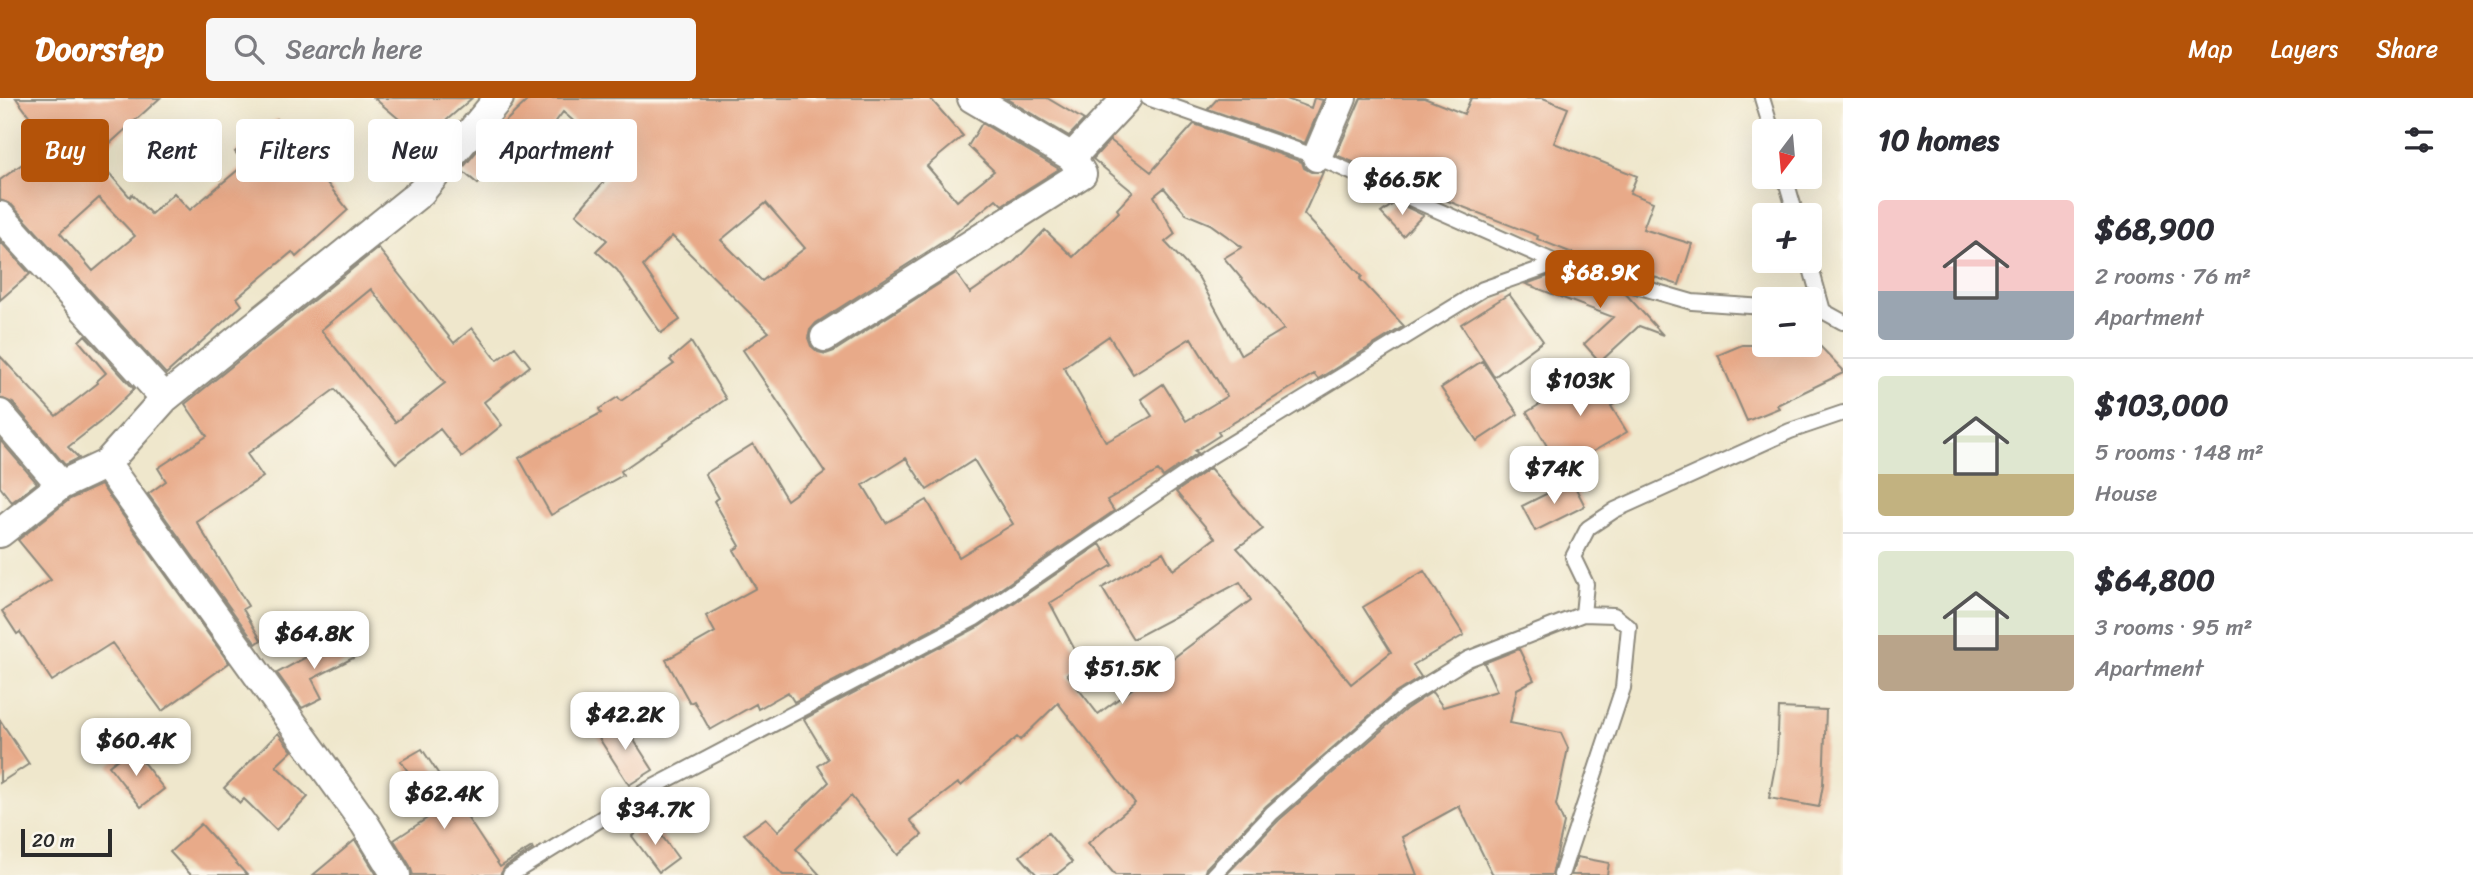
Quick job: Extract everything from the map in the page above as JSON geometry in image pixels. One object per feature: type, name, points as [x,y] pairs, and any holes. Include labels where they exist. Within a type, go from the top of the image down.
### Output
[{"type":"street","points":[[0,533],[61,485],[106,464],[165,398],[421,192],[499,98]]},
{"type":"street","points":[[825,337],[1082,174],[1072,157],[972,98]]},
{"type":"street","points":[[1072,157],[1127,98]]},
{"type":"street","points":[[1317,157],[1342,98]]},
{"type":"street","points":[[0,216],[165,398]]},
{"type":"street","points":[[0,414],[61,485]]},
{"type":"street","points":[[106,464],[365,824],[396,875]]},
{"type":"lane","points":[[1149,98],[1317,157],[1557,262],[1692,302],[1752,306]]},
{"type":"lane","points":[[1762,98],[1768,119]]},
{"type":"lane","points":[[510,875],[646,791],[975,618],[1211,456],[1483,289],[1557,262]]},
{"type":"lane","points":[[1822,313],[1843,321]]},
{"type":"lane","points":[[1583,614],[1586,584],[1573,556],[1588,528],[1615,510],[1706,467],[1790,431],[1843,413]]},
{"type":"lane","points":[[1213,875],[1272,813],[1400,701],[1468,659],[1583,614],[1614,615],[1629,627],[1622,688],[1561,875]]},
{"type":"building","points":[[16,98],[160,98],[137,119],[123,119],[123,132],[109,144],[109,119],[32,119]]},
{"type":"building","points":[[374,98],[472,98],[448,119],[399,119]]},
{"type":"building","points":[[530,98],[930,98],[963,136],[927,166],[957,201],[994,171],[968,146],[982,123],[1059,169],[1002,205],[996,199],[949,238],[816,323],[808,338],[811,346],[818,352],[826,354],[834,351],[956,273],[970,293],[1013,263],[1045,230],[1073,257],[1119,212],[1117,209],[1133,192],[1093,159],[1110,140],[1151,172],[1194,124],[1302,162],[1304,168],[1311,172],[1323,172],[1304,214],[1404,326],[1318,379],[1314,374],[1218,432],[1220,435],[1195,451],[1198,453],[1163,477],[1158,471],[1107,500],[1114,511],[970,610],[794,702],[788,692],[758,709],[756,704],[710,730],[694,701],[690,703],[666,660],[715,632],[706,616],[756,588],[734,550],[740,546],[714,501],[719,498],[705,474],[753,444],[787,500],[825,472],[743,350],[769,332],[672,236],[643,266],[680,320],[661,333],[617,270],[596,251],[607,240],[576,214],[604,182],[637,182],[637,119],[571,119],[563,112],[558,119],[508,119]],"holes":[[[1164,188],[1186,214],[1210,224],[1242,247],[1224,258],[1284,329],[1241,355],[1199,278],[1165,242],[1175,234],[1154,196]],[[766,203],[805,248],[762,281],[721,240]],[[1109,336],[1133,374],[1191,338],[1227,396],[1186,421],[1163,384],[1141,399],[1152,416],[1106,442],[1064,367]],[[906,458],[927,490],[974,460],[1013,524],[959,557],[927,500],[886,523],[863,485]]]},
{"type":"building","points":[[1005,98],[1047,98],[1084,120],[1069,136]]},
{"type":"building","points":[[1218,98],[1284,98],[1311,108],[1314,98],[1323,100],[1305,143],[1208,109]]},
{"type":"building","points":[[1361,98],[1424,98],[1464,114],[1471,98],[1543,98],[1568,108],[1554,143],[1637,176],[1630,193],[1653,202],[1643,229],[1692,244],[1679,285],[1592,257],[1599,265],[1571,257],[1575,254],[1537,239],[1538,236],[1440,198],[1438,200],[1336,155]]},
{"type":"building","points":[[476,152],[476,182],[480,182],[478,184],[462,169]]},
{"type":"building","points":[[21,165],[21,182],[109,182],[109,173],[130,197],[132,194],[151,214],[174,193],[190,210],[236,172],[236,182],[326,182],[348,210],[296,257],[292,252],[237,298],[242,305],[166,374],[12,205],[0,200],[0,180]],"holes":[[[99,198],[135,236],[93,271],[60,233]]]},
{"type":"building","points":[[1396,202],[1423,215],[1403,236],[1381,213]]},
{"type":"building","points":[[0,241],[30,274],[0,300]]},
{"type":"building","points":[[378,248],[454,343],[472,328],[497,360],[515,347],[530,366],[484,402],[502,425],[462,457],[440,429],[396,463],[335,389],[247,454],[263,477],[196,521],[248,606],[243,609],[261,640],[256,644],[148,494],[166,481],[158,468],[207,436],[185,404]],"holes":[[[371,289],[445,383],[395,422],[321,330]]]},
{"type":"building","points":[[1557,273],[1624,292],[1663,335],[1639,326],[1600,362],[1584,344],[1613,317],[1526,284]]},
{"type":"building","points":[[1509,294],[1543,341],[1494,377],[1461,324]]},
{"type":"building","points":[[85,335],[134,389],[100,422],[68,447],[79,458],[65,465],[13,403],[0,398],[0,356],[56,416],[98,383],[106,373],[79,341]]},
{"type":"building","points":[[691,342],[726,399],[621,471],[623,475],[551,515],[519,458],[601,413],[599,409],[618,397],[621,401],[674,364],[670,360]]},
{"type":"building","points":[[1742,345],[1752,345],[1752,357],[1822,357],[1822,348],[1843,373],[1777,405],[1779,408],[1747,421],[1718,355]]},
{"type":"building","points":[[1482,361],[1518,414],[1477,441],[1441,388]]},
{"type":"building","points":[[1605,365],[1625,397],[1611,406],[1627,432],[1561,470],[1527,412]]},
{"type":"building","points":[[0,440],[37,483],[12,502],[0,487]]},
{"type":"building","points":[[1210,468],[1263,529],[1237,548],[1278,593],[1351,684],[1391,652],[1363,607],[1424,571],[1464,635],[1413,665],[1421,677],[1394,694],[1266,806],[1206,868],[1204,875],[1115,875],[1088,843],[1135,803],[1058,703],[1020,740],[1017,737],[961,786],[958,783],[910,820],[922,835],[898,855],[851,796],[796,849],[820,875],[783,875],[744,834],[766,818],[778,831],[829,782],[818,766],[828,759],[804,719],[980,626],[1100,544],[1113,565],[1050,603],[1083,665],[1067,674],[1098,714],[1251,600],[1240,582],[1133,639],[1102,588],[1163,552],[1173,570],[1215,538],[1176,492]]},
{"type":"building","points":[[1572,481],[1585,506],[1535,531],[1522,506]]},
{"type":"building","points":[[101,485],[229,663],[162,711],[112,643],[52,681],[20,632],[17,634],[2,611],[51,580],[18,540],[70,499]]},
{"type":"building","points":[[344,636],[355,657],[312,679],[322,698],[302,708],[277,673]]},
{"type":"building","points":[[1519,649],[1534,680],[1517,689],[1510,723],[1561,733],[1568,748],[1556,805],[1564,823],[1552,875],[1493,875],[1459,806],[1402,837],[1417,875],[1226,875],[1279,820],[1406,709],[1432,692],[1443,707],[1497,691],[1484,663]]},
{"type":"building","points":[[1779,708],[1826,710],[1823,785],[1819,807],[1769,798],[1777,756]]},
{"type":"building","points":[[0,720],[29,764],[0,783]]},
{"type":"building","points":[[621,720],[653,770],[629,785],[597,735]]},
{"type":"building","points":[[278,733],[292,751],[276,766],[308,797],[276,830],[244,799],[240,803],[224,788]]},
{"type":"building","points":[[132,748],[164,789],[141,807],[109,766]]},
{"type":"building","points":[[422,749],[500,867],[532,847],[533,849],[505,867],[500,875],[413,875],[394,840],[435,813],[401,761]]},
{"type":"building","points":[[651,821],[678,858],[659,872],[632,836]]},
{"type":"building","points":[[201,824],[247,875],[191,875],[170,852]]},
{"type":"building","points":[[1048,833],[1072,862],[1056,875],[1037,875],[1020,856]]},
{"type":"building","points":[[355,840],[377,875],[313,875]]},
{"type":"building","points":[[1577,857],[1609,863],[1607,875],[1571,875]]}]
